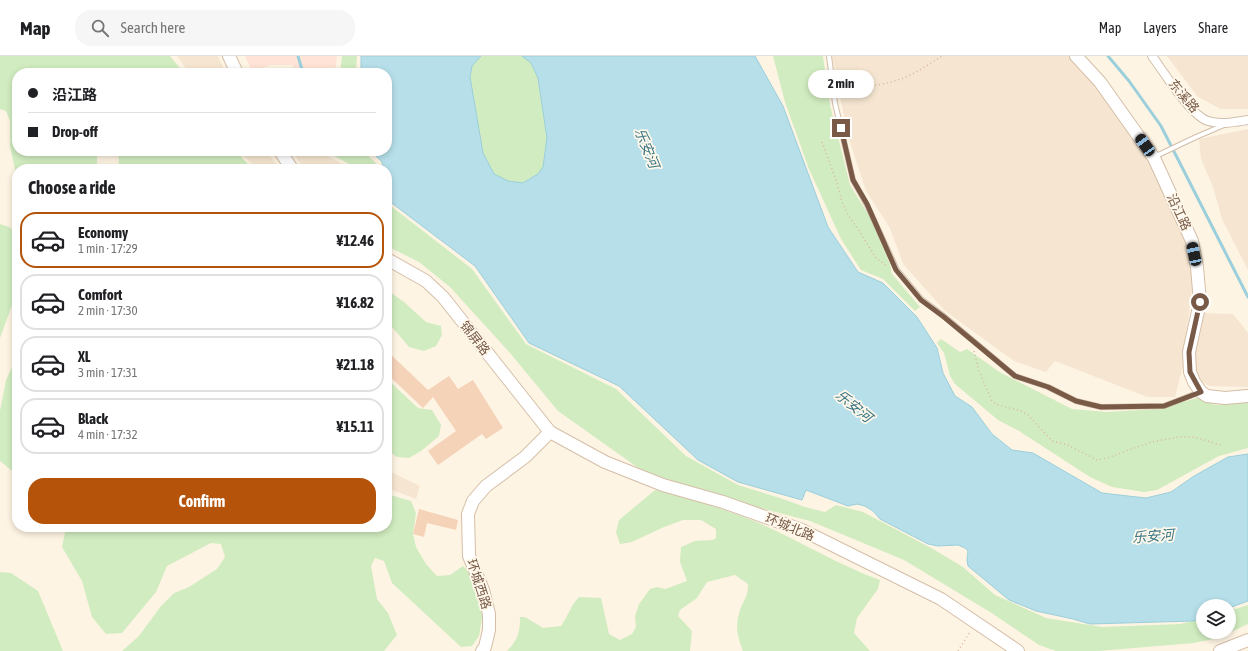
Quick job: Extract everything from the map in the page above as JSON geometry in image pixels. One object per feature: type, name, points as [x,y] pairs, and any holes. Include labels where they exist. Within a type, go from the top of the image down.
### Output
[{"type":"street","points":[[228,56],[234,68]]},
{"type":"street","name":"沿江路","points":[[1076,56],[1100,82],[1154,158],[1192,241],[1197,267],[1200,302],[1189,352],[1190,372],[1201,392]]},
{"type":"street","name":"东溪路","points":[[1152,56],[1193,111],[1208,121],[1229,123],[1248,120]]},
{"type":"street","name":"锦屏路","points":[[392,262],[426,280],[443,297],[550,432]]},
{"type":"street","points":[[1201,392],[1207,396],[1216,397],[1248,396]]},
{"type":"street","name":"环城北路","points":[[550,432],[605,462],[663,485],[723,502],[802,530],[941,599],[1018,651]]},
{"type":"street","name":"环城西路","points":[[482,651],[485,647],[489,630],[489,614],[483,590],[469,556],[468,514],[473,501],[486,486],[525,457],[550,432]]},
{"type":"street","points":[[1220,651],[1248,640]]},
{"type":"lane","points":[[829,56],[835,103],[853,180],[867,204],[896,270],[921,300],[944,317],[1015,376],[1048,387],[1076,401],[1101,407],[1164,406],[1201,392]]},
{"type":"lane","points":[[1154,158],[1196,136],[1229,123]]},
{"type":"path","points":[[833,86],[856,87],[900,79],[942,56]]},
{"type":"path","points":[[822,142],[837,183],[842,202],[848,215],[876,258],[886,266],[896,270]]},
{"type":"path","points":[[972,341],[979,371],[992,401],[998,405],[1021,411],[1028,415],[1052,441],[1068,445],[1097,460],[1107,458],[1151,442],[1179,437],[1194,437],[1221,445]]},
{"type":"path","points":[[958,651],[976,624]]},
{"type":"shaded area","points":[[177,56],[218,56],[223,68],[185,68]]},
{"type":"shaded area","points":[[245,56],[337,56],[336,68],[293,68],[293,65],[270,65],[264,68],[251,68]]},
{"type":"shaded area","points":[[832,56],[1069,56],[1098,89],[1151,163],[1184,237],[1193,284],[1186,334],[1184,362],[1175,397],[1147,397],[1055,361],[1046,372],[1014,361],[945,311],[903,264],[890,228],[866,191],[848,136]]},
{"type":"shaded area","points":[[1167,56],[1248,56],[1248,109],[1221,109],[1198,97]]},
{"type":"shaded area","points":[[1248,129],[1248,270],[1222,219],[1213,187],[1201,159],[1199,139]]},
{"type":"shaded area","points":[[244,156],[270,156],[276,164],[252,164]]},
{"type":"shaded area","points":[[295,156],[327,156],[341,164],[301,164]]},
{"type":"shaded area","points":[[1203,313],[1233,314],[1248,333],[1248,387],[1209,386],[1201,381],[1193,364],[1194,345],[1200,337]]},
{"type":"shaded area","points":[[392,472],[420,486],[416,499],[392,490]]},
{"type":"green space","points":[[0,56],[170,56],[180,68],[12,68],[12,155],[10,146],[10,121],[6,111],[0,109]]},
{"type":"green space","points":[[342,56],[357,56],[356,68],[341,68]]},
{"type":"green space","points":[[367,56],[540,56],[556,133],[524,226],[392,154],[392,68],[367,68]]},
{"type":"green space","points":[[773,56],[823,56],[830,105],[850,185],[871,219],[890,264],[892,274],[920,307],[915,311],[883,279],[861,270],[841,239],[809,169],[785,102]]},
{"type":"green space","points":[[12,156],[97,156],[97,164],[14,164]]},
{"type":"green space","points":[[118,156],[240,156],[248,164],[119,164]]},
{"type":"green space","points":[[334,156],[368,156],[377,164],[349,164]]},
{"type":"green space","points":[[392,207],[472,269],[526,344],[616,389],[686,456],[738,485],[825,512],[836,505],[863,512],[933,549],[963,567],[995,595],[1046,618],[1102,627],[1181,624],[1196,620],[1196,639],[1213,639],[1194,643],[1098,651],[1056,651],[1039,645],[990,612],[904,560],[810,521],[760,508],[644,472],[558,411],[510,353],[450,287],[419,262],[392,248]]},
{"type":"green space","points":[[0,224],[12,229],[12,305],[0,338]]},
{"type":"green space","points":[[392,294],[404,302],[426,322],[441,326],[442,335],[436,346],[424,351],[409,347],[392,327]]},
{"type":"green space","points":[[941,339],[960,352],[967,349],[1001,373],[1072,409],[1107,412],[1157,409],[1197,398],[1216,405],[1248,401],[1248,448],[1219,456],[1157,490],[1144,492],[1112,487],[1090,477],[1019,431],[998,420],[955,384],[950,376],[944,353],[937,343]]},
{"type":"green space","points":[[12,367],[12,471],[0,461],[0,411],[6,380]]},
{"type":"green space","points":[[392,384],[418,408],[432,410],[441,425],[439,436],[421,451],[409,458],[397,457],[392,454]]},
{"type":"green space","points":[[655,490],[665,491],[744,517],[778,532],[846,566],[880,580],[878,589],[857,618],[854,633],[870,651],[743,651],[738,637],[737,624],[740,610],[746,597],[748,584],[735,575],[707,582],[697,598],[680,610],[678,616],[692,631],[690,651],[507,651],[518,636],[520,617],[525,617],[543,628],[561,626],[579,597],[601,598],[609,634],[620,640],[632,634],[636,627],[635,616],[639,604],[650,589],[657,587],[665,589],[687,581],[680,562],[681,547],[695,541],[713,540],[716,538],[716,529],[701,520],[683,520],[632,542],[620,544],[616,532],[619,520]]},
{"type":"green space","points":[[392,495],[411,501],[416,513],[413,534],[416,547],[426,564],[437,576],[450,575],[463,566],[473,576],[481,605],[482,618],[479,636],[472,646],[461,647],[392,583],[384,561],[375,558],[371,566],[377,599],[388,613],[397,635],[384,651],[122,651],[139,636],[161,606],[174,593],[189,587],[217,569],[225,557],[221,544],[211,543],[167,566],[156,592],[122,633],[106,634],[92,617],[82,581],[62,547],[65,532],[392,532]]},
{"type":"green space","points":[[0,572],[11,573],[38,591],[63,651],[0,651]]},
{"type":"green space","points":[[1248,605],[1248,624],[1236,630],[1236,609]]},
{"type":"water","name":"乐安河","points":[[361,56],[481,56],[472,66],[470,77],[483,153],[494,174],[508,181],[523,183],[538,174],[543,167],[547,138],[538,78],[531,63],[522,56],[755,56],[783,106],[828,227],[858,272],[883,283],[917,317],[937,348],[943,373],[955,396],[972,407],[992,434],[1012,450],[1033,453],[1102,493],[1146,498],[1171,492],[1194,476],[1228,457],[1248,454],[1248,601],[1236,605],[1236,599],[1196,599],[1196,620],[1193,621],[1090,624],[1036,611],[1009,600],[968,566],[968,551],[965,548],[958,545],[938,546],[928,544],[880,519],[873,511],[865,506],[857,504],[848,506],[806,490],[802,500],[738,482],[698,460],[619,386],[529,343],[475,266],[392,203],[392,164],[382,164],[376,156],[392,156],[392,68],[361,68]]},
{"type":"building","points":[[392,356],[428,390],[449,376],[458,389],[473,380],[503,428],[486,439],[482,434],[438,465],[428,451],[456,431],[433,397],[423,408],[392,379]]},
{"type":"building","points":[[419,509],[458,520],[456,530],[427,523],[424,537],[413,534]]},
{"type":"waterway","points":[[298,56],[302,68]]},
{"type":"waterway","points":[[1108,56],[1129,81],[1161,126],[1248,297]]},
{"type":"route","points":[[841,128],[853,180],[867,204],[896,270],[921,300],[944,317],[1015,376],[1048,387],[1076,401],[1101,407],[1164,406],[1201,392],[1194,382],[1190,372],[1189,352],[1200,302]]}]
